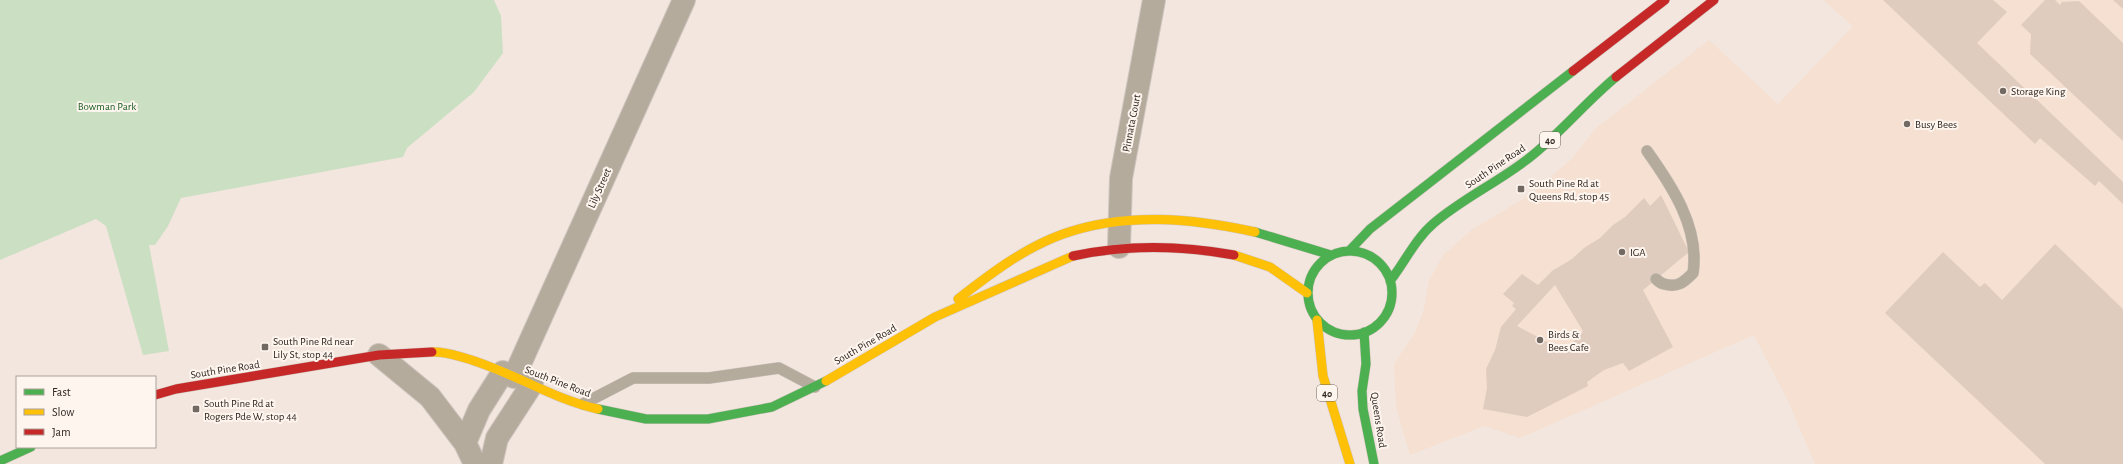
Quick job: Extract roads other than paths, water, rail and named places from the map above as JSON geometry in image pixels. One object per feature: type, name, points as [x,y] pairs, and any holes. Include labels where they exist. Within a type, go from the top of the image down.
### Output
[{"type":"main road","points":[[1349,251],[1370,229],[1665,0]]},
{"type":"main road","name":"South Pine Road","points":[[1390,281],[1403,265],[1417,241],[1434,222],[1534,154],[1600,90],[1714,0]]},
{"type":"main road","name":"South Pine Road","points":[[935,318],[1000,265],[1033,247],[1064,233],[1085,227],[1118,222],[1159,219],[1223,226],[1286,240],[1331,255]]},
{"type":"main road","name":"South Pine Road","points":[[156,395],[176,389],[379,355],[442,351],[479,362],[580,405],[646,419],[708,419],[772,407],[815,387],[935,318],[1073,256],[1119,247],[1150,244],[1188,246],[1245,257],[1271,268],[1307,294]]},
{"type":"main road","points":[[1307,294],[1309,282],[1314,271],[1321,262],[1331,255],[1349,251],[1362,252],[1375,259],[1384,268],[1390,281],[1392,293],[1390,306],[1380,322],[1364,332],[1352,335],[1339,334],[1327,328],[1317,320]]},
{"type":"main road","name":"40","points":[[1307,294],[1310,308],[1317,320],[1321,374],[1350,464]]},
{"type":"main road","name":"Queens Road","points":[[1364,332],[1366,364],[1362,391],[1374,464]]},
{"type":"main road","points":[[0,461],[29,448]]},
{"type":"street","name":"Lily Street","points":[[517,378],[684,0]]},
{"type":"street","name":"Pinnata Court","points":[[1119,247],[1118,222],[1121,178],[1154,0]]},
{"type":"street","points":[[379,355],[430,397],[465,443],[475,464]]},
{"type":"street","points":[[465,443],[479,410],[517,378]]},
{"type":"street","points":[[491,464],[497,438],[517,378]]},
{"type":"lane","points":[[1647,151],[1670,183],[1694,242],[1693,273],[1682,284],[1672,286],[1658,282],[1656,279]]},
{"type":"lane","points":[[580,405],[633,378],[709,378],[779,368],[815,387]]},
{"type":"place","name":"Storage King","points":[[2003,91]]},
{"type":"place","name":"Busy Bees","points":[[1907,124]]},
{"type":"place","name":"South Pine Rd at Queens Rd, stop 45","points":[[1521,189]]},
{"type":"place","name":"IGA","points":[[1622,252]]},
{"type":"place","name":"Birds & Bees Cafe","points":[[1540,340]]},
{"type":"place","name":"South Pine Rd near Lily St, stop 44","points":[[265,347]]},
{"type":"place","name":"South Pine Rd at Rogers Pde W, stop 44","points":[[196,409]]},
{"type":"park label","name":"Bowman Park","points":[[107,106]]}]
